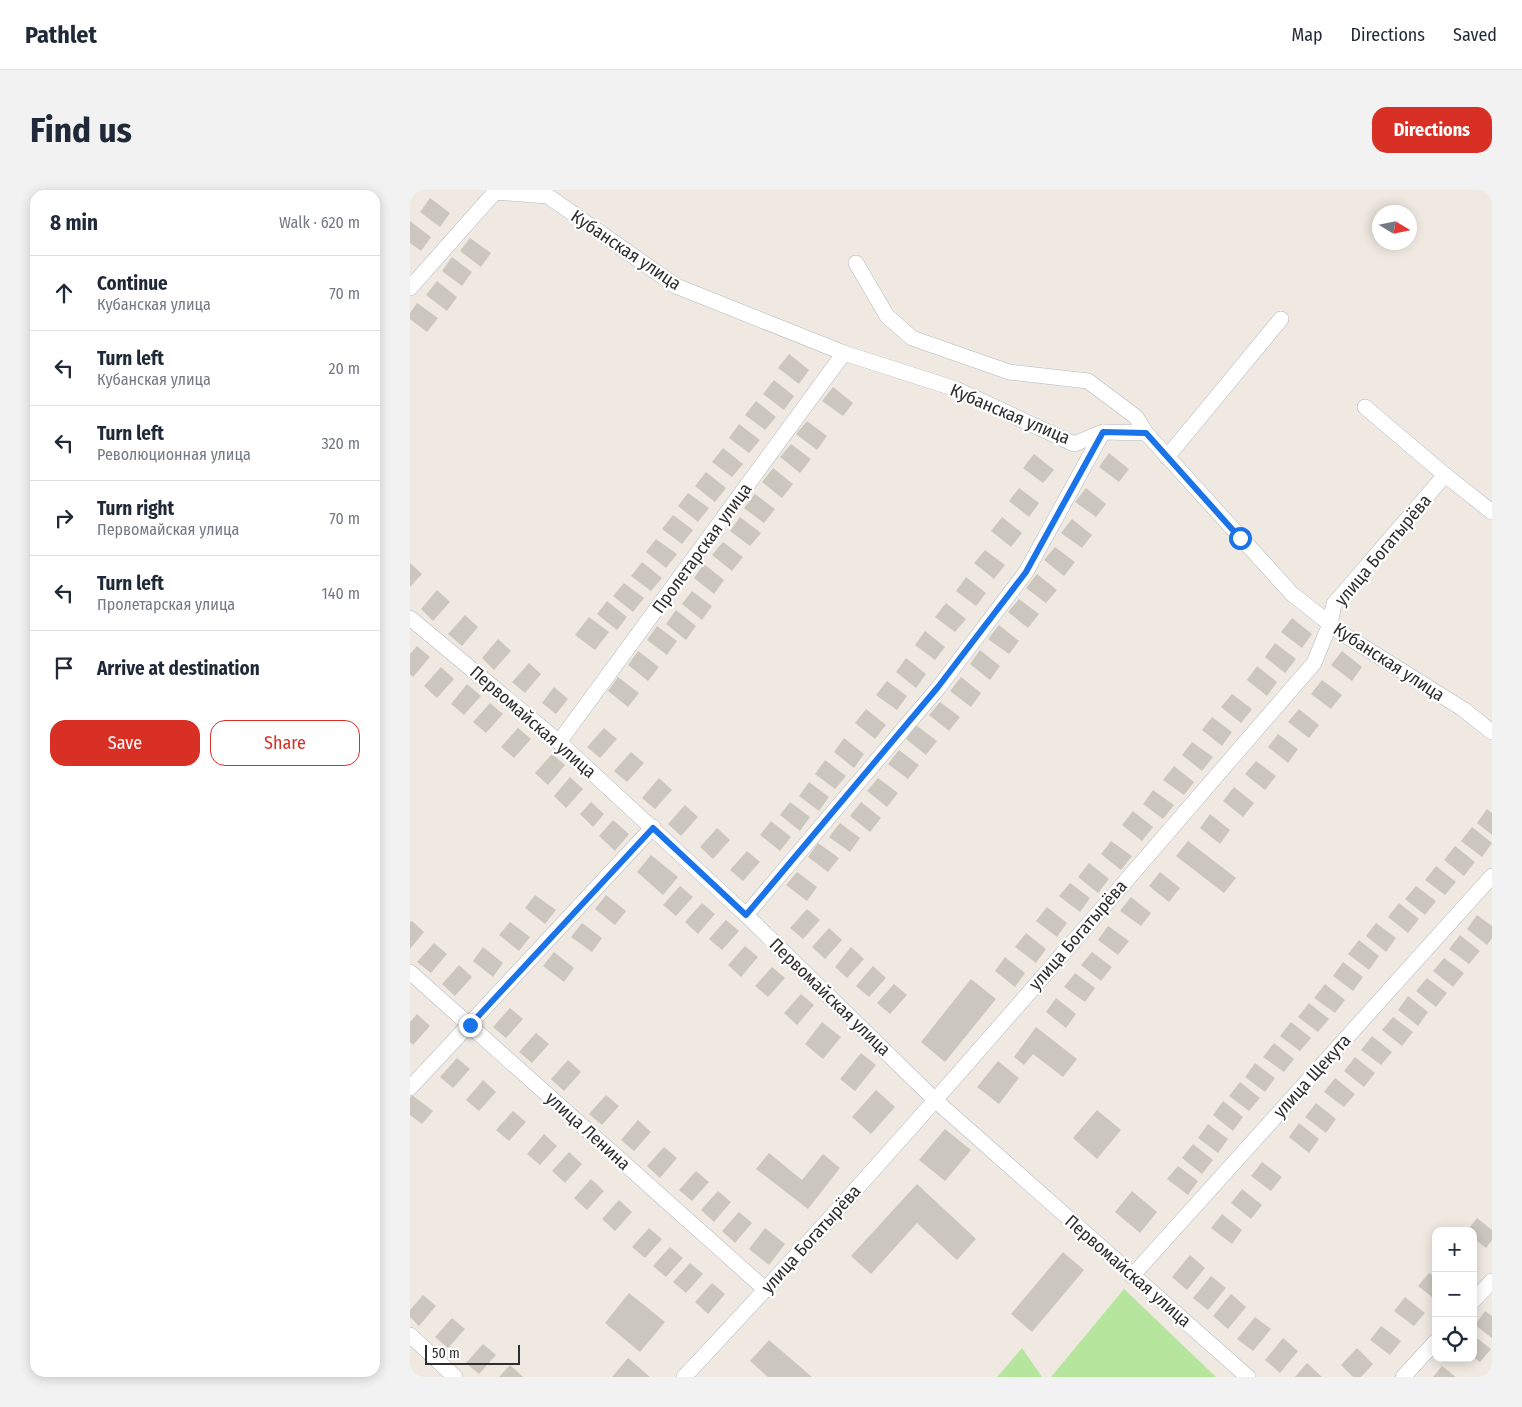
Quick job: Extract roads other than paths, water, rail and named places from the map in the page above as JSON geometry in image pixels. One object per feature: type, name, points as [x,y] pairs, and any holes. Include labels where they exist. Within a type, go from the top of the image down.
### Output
[{"type":"street","name":"Кубанская улица","points":[[410,288],[494,192],[548,196],[676,286],[844,353],[956,389],[1074,444],[1103,432],[1146,433],[1292,594],[1330,624],[1463,709],[1492,732]]},
{"type":"street","points":[[856,263],[887,316],[912,338],[1009,372],[1088,381],[1136,417],[1146,433]]},
{"type":"street","points":[[1167,457],[1281,318]]},
{"type":"street","name":"Пролетарская улица","points":[[559,742],[844,353]]},
{"type":"street","points":[[1365,407],[1492,512]]},
{"type":"street","points":[[746,915],[938,687],[1026,572],[1103,432]]},
{"type":"street","name":"улица Богатырёва","points":[[684,1377],[766,1290],[935,1100],[1314,663],[1330,624],[1334,604],[1445,475]]},
{"type":"street","name":"Первомайская улица","points":[[410,618],[559,742],[746,915],[935,1100],[1248,1377]]},
{"type":"street","points":[[410,1088],[653,828]]},
{"type":"street","name":"улица Щекута","points":[[1132,1276],[1492,876]]},
{"type":"street","name":"улица Ленина","points":[[410,972],[766,1290]]},
{"type":"street","points":[[1477,1297],[1492,1281]]},
{"type":"street","points":[[410,1336],[455,1377]]},
{"type":"street","points":[[1403,1377],[1432,1346]]}]
